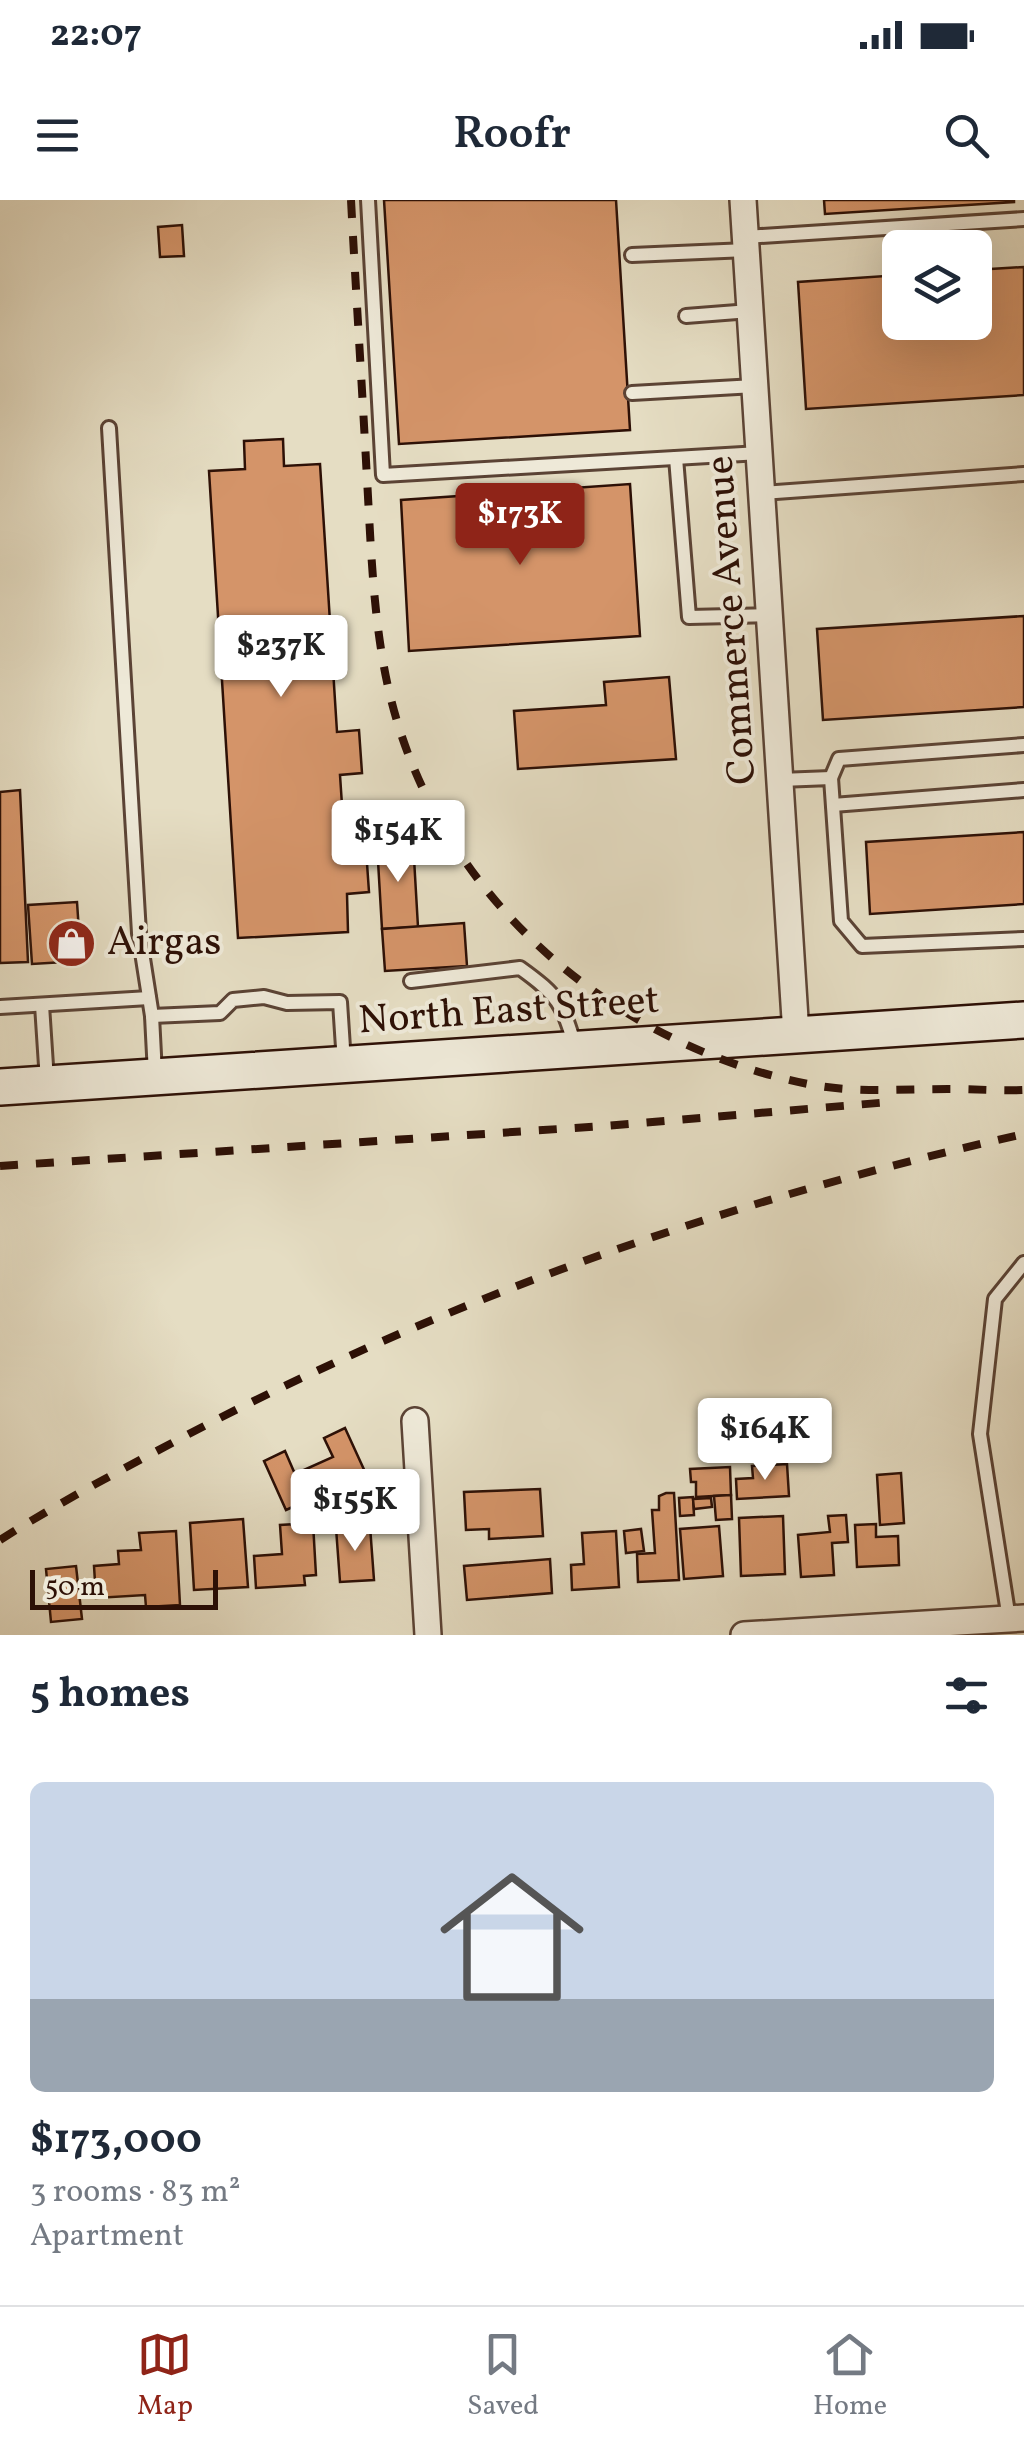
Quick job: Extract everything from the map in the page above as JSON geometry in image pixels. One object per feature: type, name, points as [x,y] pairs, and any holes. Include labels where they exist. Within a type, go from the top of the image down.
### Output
[{"type":"main road","name":"North East Street","points":[[0,1087],[1024,1020]]},
{"type":"street","name":"Commerce Avenue","points":[[744,200],[796,1036]]},
{"type":"street","points":[[414,1422],[428,1635]]},
{"type":"street","points":[[744,1635],[1016,1619]]},
{"type":"lane","points":[[368,200],[384,475],[760,453]]},
{"type":"lane","points":[[632,255],[1024,219]]},
{"type":"lane","points":[[686,316],[750,311]]},
{"type":"lane","points":[[632,394],[755,386]]},
{"type":"lane","points":[[109,428],[139,933],[152,1016],[156,1077]]},
{"type":"lane","points":[[676,458],[688,618],[770,615]]},
{"type":"lane","points":[[762,492],[1024,474]]},
{"type":"lane","points":[[1024,745],[839,759],[831,778],[841,921],[862,946],[1024,939]]},
{"type":"lane","points":[[780,780],[831,778]]},
{"type":"lane","points":[[833,805],[1024,790]]},
{"type":"lane","points":[[411,981],[520,968],[551,990],[563,1008],[576,1051]]},
{"type":"lane","points":[[152,1016],[220,1013],[233,1000],[264,997],[287,1003],[340,1002],[344,1066]]},
{"type":"lane","points":[[0,1007],[149,998]]},
{"type":"lane","points":[[42,1004],[47,1084]]},
{"type":"lane","points":[[1016,1619],[980,1434],[995,1299],[1024,1263]]},
{"type":"building","points":[[384,200],[616,200],[630,430],[399,444]]},
{"type":"building","points":[[824,200],[1014,200],[1014,202],[825,214]]},
{"type":"building","points":[[182,225],[184,256],[160,257],[158,227]]},
{"type":"building","points":[[1024,267],[1024,395],[806,409],[798,282],[882,276],[882,340],[992,340],[992,269]]},
{"type":"building","points":[[283,439],[284,466],[320,464],[337,732],[359,730],[362,773],[340,775],[345,850],[366,849],[369,892],[347,894],[348,932],[238,938],[209,471],[245,469],[244,441]]},
{"type":"building","points":[[630,484],[640,636],[409,651],[401,500]]},
{"type":"building","points":[[1024,616],[1024,707],[823,720],[817,629]]},
{"type":"building","points":[[669,677],[676,759],[518,769],[514,711],[606,705],[604,682]]},
{"type":"building","points":[[20,790],[28,962],[0,963],[0,792]]},
{"type":"building","points":[[1024,832],[1024,904],[870,914],[866,842]]},
{"type":"building","points":[[413,841],[418,927],[382,929],[377,844]]},
{"type":"building","points":[[77,902],[81,961],[32,964],[28,905]]},
{"type":"building","points":[[464,923],[467,966],[385,971],[382,929]]},
{"type":"building","points":[[345,1428],[366,1474],[286,1510],[264,1461],[285,1451],[295,1474],[333,1457],[324,1438]]},
{"type":"building","points":[[787,1464],[789,1496],[737,1499],[736,1479],[753,1478],[752,1466]]},
{"type":"building","points":[[730,1467],[731,1495],[696,1497],[696,1482],[691,1482],[690,1469]]},
{"type":"building","points":[[901,1473],[904,1523],[880,1525],[877,1475]]},
{"type":"building","points":[[540,1489],[543,1536],[489,1539],[489,1529],[466,1530],[464,1492]]},
{"type":"building","points":[[674,1493],[679,1580],[638,1582],[637,1554],[655,1553],[652,1510],[659,1510],[659,1496]]},
{"type":"building","points":[[731,1495],[732,1519],[716,1520],[714,1496]]},
{"type":"building","points":[[693,1497],[694,1515],[680,1516],[679,1498]]},
{"type":"building","points":[[711,1498],[712,1507],[694,1509],[693,1499]]},
{"type":"building","points":[[846,1515],[848,1542],[832,1543],[834,1575],[801,1577],[798,1535],[830,1532],[828,1516]]},
{"type":"building","points":[[783,1516],[785,1574],[741,1576],[739,1518]]},
{"type":"building","points":[[243,1519],[248,1587],[194,1590],[190,1523]]},
{"type":"building","points":[[313,1523],[316,1575],[304,1576],[305,1585],[256,1588],[254,1556],[282,1554],[280,1525]]},
{"type":"building","points":[[876,1524],[876,1537],[898,1536],[899,1565],[857,1567],[855,1525]]},
{"type":"building","points":[[370,1526],[374,1580],[340,1582],[336,1528]]},
{"type":"building","points":[[719,1526],[723,1576],[684,1579],[680,1529]]},
{"type":"building","points":[[641,1529],[644,1551],[626,1553],[624,1531]]},
{"type":"building","points":[[176,1531],[180,1605],[146,1607],[145,1595],[96,1598],[94,1566],[119,1564],[118,1551],[141,1550],[139,1533]]},
{"type":"building","points":[[616,1531],[619,1587],[572,1590],[571,1565],[584,1564],[582,1533]]},
{"type":"building","points":[[550,1559],[552,1593],[467,1600],[464,1566]]},
{"type":"building","points":[[76,1566],[82,1619],[51,1622],[46,1569]]},
{"type":"railway","points":[[351,200],[373,581],[387,682],[410,757],[443,827],[487,891],[540,947],[600,995],[666,1035],[738,1065],[813,1085],[847,1089],[1024,1090]]},
{"type":"railway","points":[[0,1166],[604,1126],[890,1102]]},
{"type":"railway","points":[[0,1540],[115,1473],[285,1386],[490,1296],[700,1221],[807,1189],[1024,1134]]},
{"type":"place","name":"Airgas","points":[[72,944]]}]
